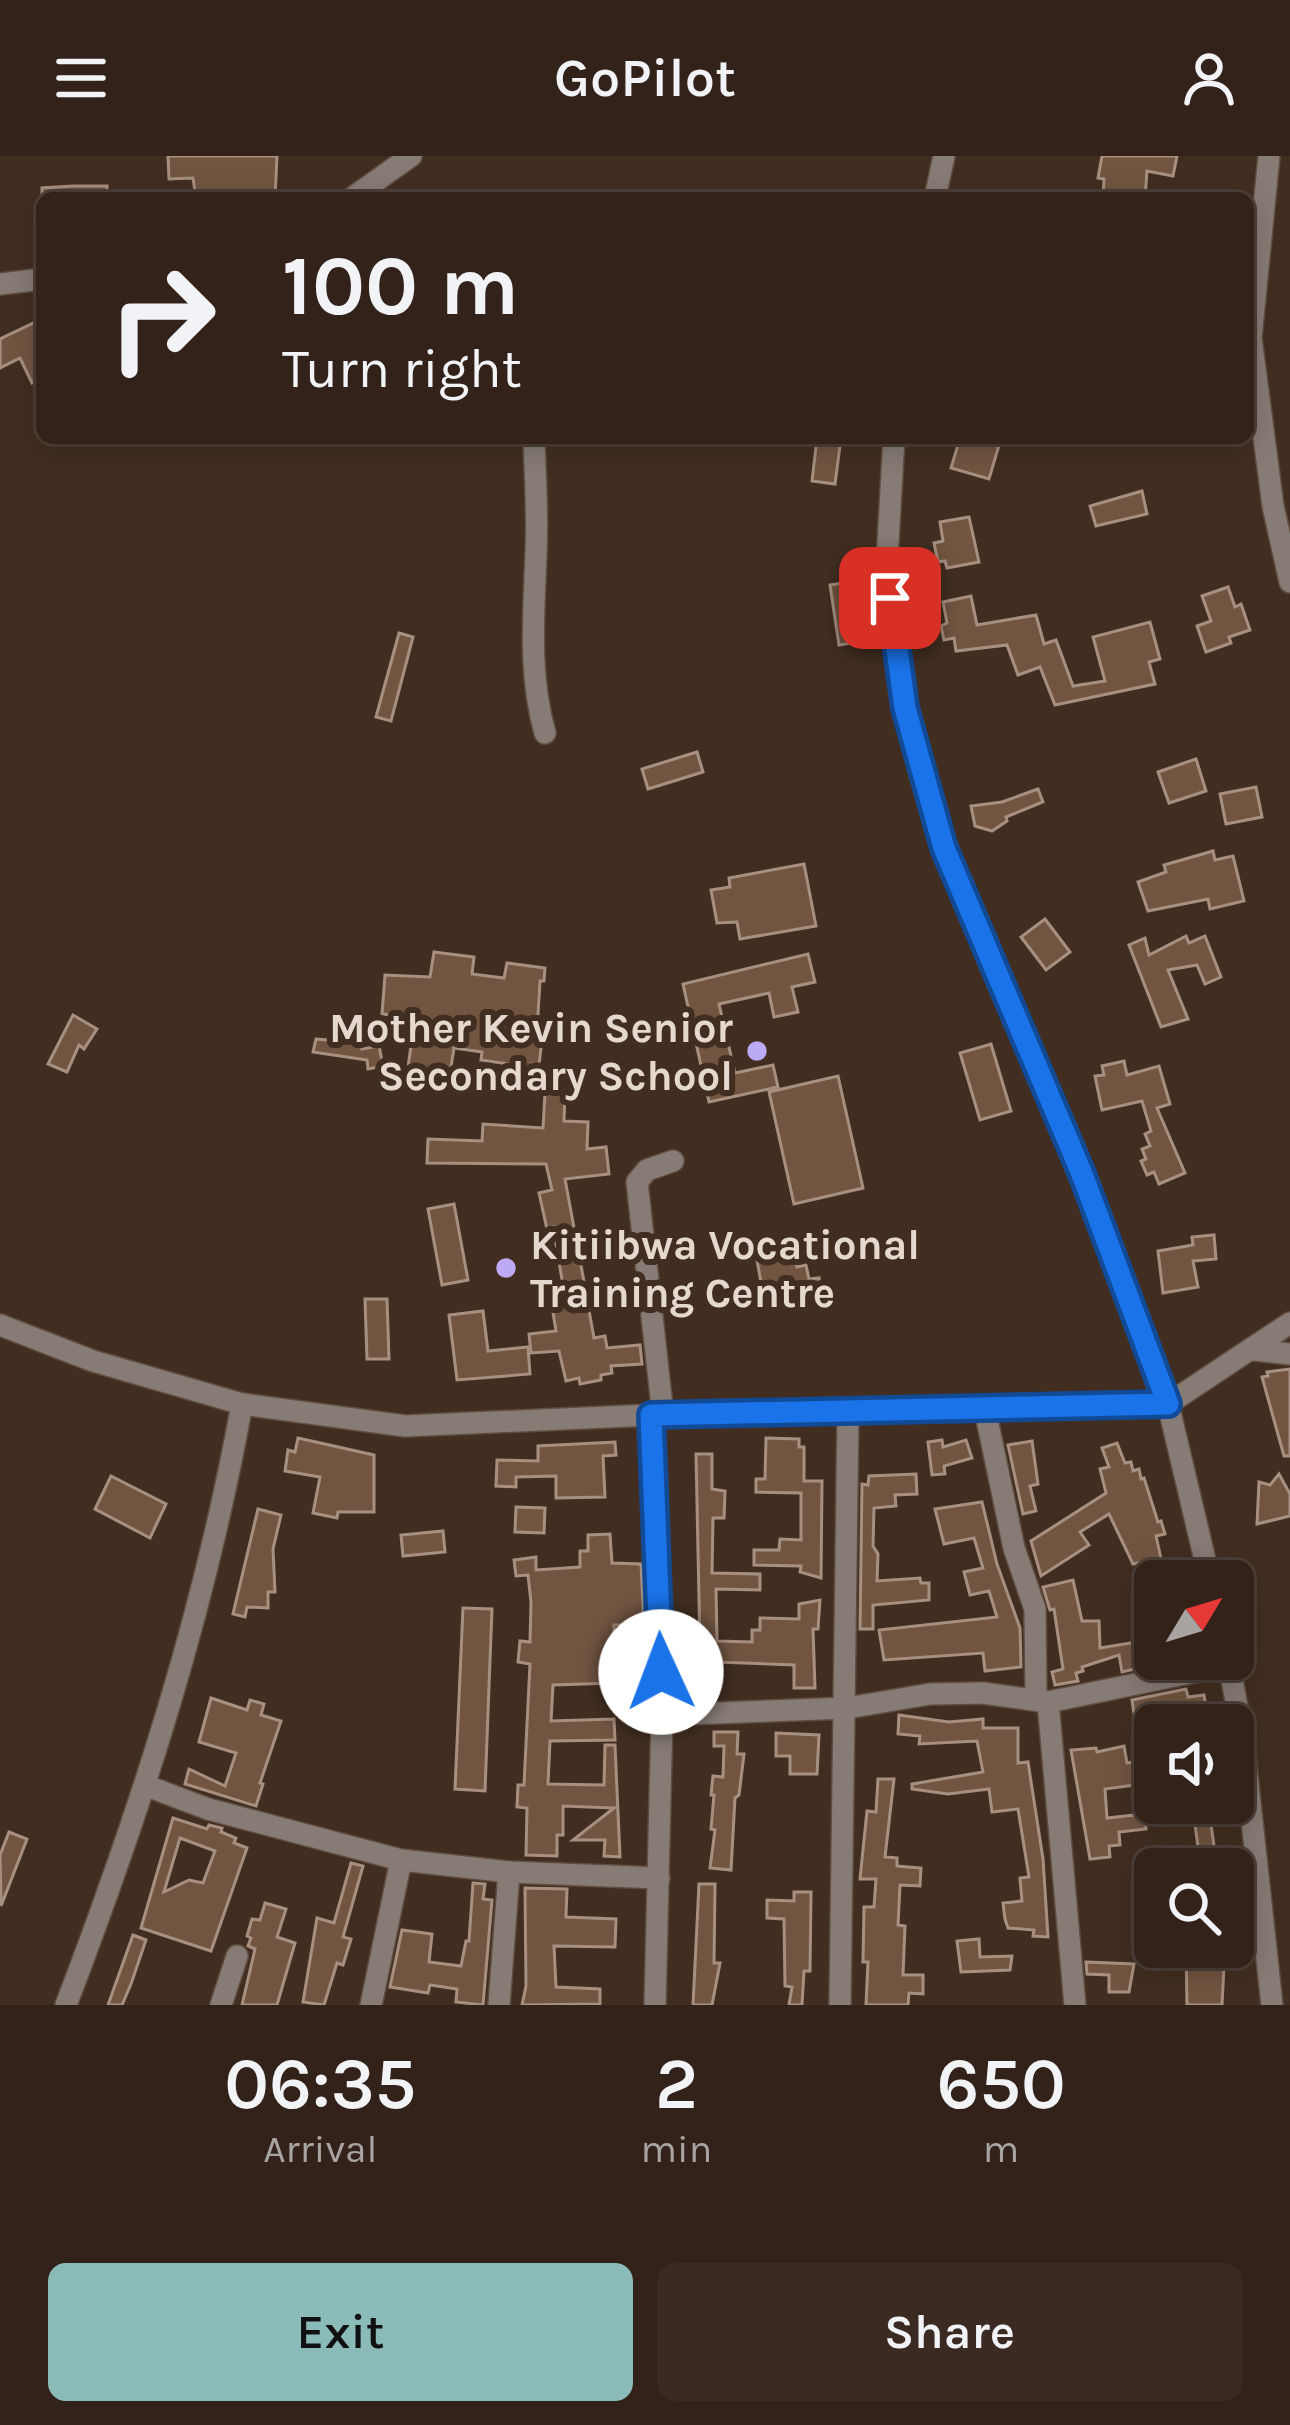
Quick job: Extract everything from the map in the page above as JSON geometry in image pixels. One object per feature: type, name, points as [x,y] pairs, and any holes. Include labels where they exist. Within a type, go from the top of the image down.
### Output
[{"type":"street","points":[[360,192],[411,156]]},
{"type":"street","points":[[936,192],[944,156]]},
{"type":"street","points":[[1254,300],[1269,156]]},
{"type":"street","points":[[0,284],[36,280]]},
{"type":"street","points":[[1254,367],[1273,506],[1290,582]]},
{"type":"street","points":[[534,444],[537,548],[532,629],[536,701],[545,733]]},
{"type":"street","points":[[894,444],[887,560],[896,654],[920,774],[944,848],[1074,1152],[1168,1404],[1205,1560]]},
{"type":"street","points":[[655,2005],[662,1715],[657,1415],[637,1182],[647,1170],[673,1161]]},
{"type":"street","points":[[0,1325],[93,1361],[242,1404],[406,1426],[657,1415],[1168,1404],[1290,1323]]},
{"type":"street","points":[[1254,1350],[1290,1354]]},
{"type":"street","points":[[66,2005],[147,1786],[187,1655],[242,1404]]},
{"type":"street","points":[[985,1410],[1014,1548],[1035,1610],[1075,2005]]},
{"type":"street","points":[[840,2005],[848,1412]]},
{"type":"street","points":[[662,1715],[847,1708],[930,1694],[983,1693],[1042,1701],[1143,1680]]},
{"type":"street","points":[[1232,1680],[1246,1761],[1272,2005]]},
{"type":"street","points":[[147,1786],[208,1809],[401,1860],[509,1872],[659,1878]]},
{"type":"street","points":[[371,2005],[401,1860]]},
{"type":"street","points":[[500,2005],[509,1872]]},
{"type":"street","points":[[221,2005],[237,1956]]},
{"type":"building","points":[[168,156],[277,156],[275,192],[195,192],[193,178],[169,179]]},
{"type":"building","points":[[1102,156],[1177,156],[1173,176],[1147,171],[1145,192],[1103,192],[1104,179],[1098,178]]},
{"type":"building","points":[[107,186],[107,192],[42,192],[42,188]]},
{"type":"building","points":[[36,322],[36,381],[32,383],[20,358],[0,368],[0,339]]},
{"type":"building","points":[[816,444],[840,444],[835,484],[812,481]]},
{"type":"building","points":[[958,444],[999,444],[989,479],[951,468]]},
{"type":"building","points":[[1142,491],[1147,514],[1096,526],[1090,506]]},
{"type":"building","points":[[969,517],[979,562],[947,568],[945,561],[938,562],[934,543],[943,541],[940,522]]},
{"type":"building","points":[[849,582],[858,642],[839,645],[830,585]]},
{"type":"building","points":[[1228,587],[1235,607],[1241,604],[1250,630],[1206,652],[1197,626],[1211,621],[1202,596]]},
{"type":"building","points":[[971,596],[977,625],[1036,615],[1044,644],[1056,640],[1073,686],[1105,681],[1093,637],[1150,622],[1160,659],[1149,662],[1155,684],[1055,705],[1040,667],[1018,675],[1007,645],[956,651],[954,638],[944,640],[943,602]]},
{"type":"building","points":[[399,633],[413,637],[391,721],[376,717]]},
{"type":"building","points":[[697,752],[703,772],[648,789],[642,769]]},
{"type":"building","points":[[1196,759],[1206,791],[1169,803],[1158,772]]},
{"type":"building","points":[[1256,787],[1262,817],[1226,824],[1220,794]]},
{"type":"building","points":[[1038,789],[1043,802],[1006,817],[992,831],[975,826],[971,806],[1002,802]]},
{"type":"building","points":[[1213,851],[1215,860],[1233,856],[1244,901],[1210,909],[1208,899],[1148,911],[1138,882],[1166,872],[1164,865]]},
{"type":"building","points":[[804,864],[816,926],[740,939],[737,922],[717,923],[711,890],[730,887],[729,878]]},
{"type":"building","points":[[1045,919],[1070,952],[1046,970],[1021,937]]},
{"type":"building","points":[[1186,936],[1189,943],[1205,936],[1221,977],[1205,984],[1197,965],[1168,970],[1188,1019],[1161,1027],[1129,945],[1145,938],[1149,955]]},
{"type":"building","points":[[434,952],[474,957],[472,974],[504,978],[507,963],[545,968],[544,981],[540,981],[539,1065],[532,1064],[530,1080],[513,1077],[515,1065],[481,1060],[482,1052],[454,1048],[450,1073],[408,1067],[415,1018],[382,1014],[385,975],[430,977]]},
{"type":"building","points":[[808,954],[815,982],[792,987],[798,1012],[774,1017],[769,993],[719,1004],[735,1073],[773,1065],[778,1087],[709,1102],[683,984]]},
{"type":"building","points":[[73,1015],[97,1029],[84,1049],[79,1045],[67,1072],[48,1064]]},
{"type":"building","points":[[316,1039],[362,1043],[362,1049],[379,1046],[383,1066],[368,1069],[367,1060],[313,1052]]},
{"type":"building","points":[[991,1044],[1011,1111],[980,1120],[960,1053]]},
{"type":"building","points":[[1124,1061],[1127,1075],[1159,1066],[1170,1104],[1157,1108],[1185,1173],[1159,1184],[1154,1172],[1147,1175],[1141,1161],[1146,1159],[1142,1149],[1150,1146],[1145,1134],[1151,1131],[1142,1101],[1102,1110],[1095,1076],[1104,1075],[1102,1066]]},
{"type":"building","points":[[838,1076],[863,1188],[794,1204],[769,1092]]},
{"type":"building","points":[[545,1093],[565,1093],[564,1121],[588,1122],[587,1149],[606,1147],[609,1174],[565,1179],[585,1287],[598,1285],[601,1303],[588,1305],[594,1338],[605,1336],[607,1348],[640,1345],[642,1364],[611,1366],[612,1373],[601,1375],[601,1380],[580,1384],[579,1378],[566,1381],[559,1351],[531,1353],[529,1334],[556,1331],[550,1294],[564,1291],[553,1227],[547,1229],[539,1193],[552,1190],[546,1164],[427,1163],[428,1139],[482,1141],[483,1124],[543,1128]]},
{"type":"building","points":[[454,1204],[468,1280],[442,1285],[428,1209]]},
{"type":"building","points":[[1214,1235],[1216,1259],[1193,1261],[1198,1287],[1163,1293],[1158,1251],[1193,1245],[1192,1237]]},
{"type":"building","points":[[793,1246],[797,1267],[806,1265],[809,1279],[819,1278],[821,1292],[765,1306],[756,1254]]},
{"type":"building","points":[[365,1299],[387,1299],[389,1359],[367,1359]]},
{"type":"building","points":[[483,1311],[488,1351],[528,1347],[530,1374],[457,1380],[449,1315]]},
{"type":"building","points":[[1290,1369],[1290,1456],[1284,1456],[1262,1377]]},
{"type":"building","points":[[298,1438],[374,1455],[374,1512],[338,1512],[337,1518],[313,1513],[320,1477],[285,1471],[288,1450],[295,1452]]},
{"type":"building","points":[[766,1438],[799,1439],[799,1447],[804,1447],[804,1481],[822,1481],[821,1578],[800,1572],[801,1566],[754,1565],[754,1550],[779,1550],[780,1539],[801,1540],[801,1493],[756,1492],[756,1479],[765,1479]]},
{"type":"building","points":[[942,1440],[943,1447],[966,1440],[972,1458],[944,1466],[945,1474],[932,1475],[928,1442]]},
{"type":"building","points":[[1032,1441],[1038,1484],[1030,1486],[1036,1511],[1023,1514],[1008,1445]]},
{"type":"building","points":[[615,1442],[616,1455],[603,1456],[605,1497],[556,1498],[556,1476],[516,1477],[516,1487],[496,1486],[497,1460],[538,1461],[538,1446]]},
{"type":"building","points":[[1117,1443],[1125,1463],[1131,1462],[1133,1471],[1139,1469],[1144,1478],[1165,1534],[1156,1536],[1161,1560],[1134,1560],[1133,1564],[1109,1514],[1080,1532],[1089,1545],[1041,1576],[1031,1541],[1106,1493],[1100,1469],[1109,1467],[1102,1448]]},
{"type":"building","points":[[696,1454],[712,1454],[712,1489],[725,1491],[724,1518],[713,1518],[712,1573],[760,1574],[760,1590],[716,1589],[717,1641],[752,1642],[752,1630],[760,1630],[760,1618],[799,1619],[799,1604],[820,1600],[818,1629],[813,1629],[815,1688],[794,1688],[794,1665],[716,1662],[715,1695],[701,1695]]},
{"type":"building","points":[[916,1474],[917,1494],[895,1495],[896,1506],[874,1508],[873,1546],[878,1554],[877,1581],[920,1578],[921,1583],[929,1583],[929,1600],[873,1605],[873,1629],[860,1629],[862,1484],[868,1485],[869,1476]]},
{"type":"building","points":[[1279,1474],[1290,1494],[1290,1516],[1257,1524],[1259,1482],[1270,1485]]},
{"type":"building","points":[[111,1476],[166,1504],[150,1538],[95,1509]]},
{"type":"building","points":[[982,1502],[1020,1628],[1021,1667],[985,1671],[983,1653],[884,1660],[879,1630],[997,1617],[989,1591],[970,1595],[964,1572],[983,1568],[974,1538],[944,1544],[935,1509]]},
{"type":"building","points":[[516,1507],[545,1508],[544,1533],[515,1532]]},
{"type":"building","points":[[258,1509],[281,1515],[273,1549],[275,1592],[268,1592],[268,1608],[247,1607],[245,1617],[233,1614]]},
{"type":"building","points":[[443,1531],[445,1552],[403,1556],[401,1535]]},
{"type":"building","points":[[610,1534],[612,1563],[641,1564],[644,1625],[614,1625],[615,1683],[553,1685],[551,1721],[614,1719],[615,1740],[550,1741],[548,1784],[604,1785],[605,1745],[615,1745],[620,1857],[604,1856],[605,1840],[573,1840],[614,1808],[563,1806],[557,1856],[526,1855],[527,1808],[517,1807],[518,1785],[524,1785],[530,1664],[518,1662],[520,1641],[530,1642],[531,1602],[528,1575],[516,1576],[514,1560],[536,1557],[536,1570],[580,1567],[580,1551],[588,1551],[588,1535]]},
{"type":"building","points":[[1073,1580],[1082,1621],[1099,1621],[1100,1648],[1134,1642],[1134,1669],[1122,1672],[1119,1655],[1082,1667],[1076,1673],[1078,1681],[1055,1685],[1052,1672],[1063,1669],[1054,1609],[1050,1610],[1043,1587]]},
{"type":"building","points":[[463,1608],[492,1609],[485,1791],[455,1789]]},
{"type":"building","points":[[1186,1689],[1188,1697],[1204,1695],[1206,1704],[1134,1704],[1134,1715],[1132,1700]]},
{"type":"building","points":[[211,1698],[247,1710],[250,1700],[264,1704],[261,1715],[281,1721],[256,1806],[185,1784],[189,1769],[225,1786],[236,1753],[199,1742]]},
{"type":"building","points":[[899,1715],[949,1722],[983,1719],[983,1728],[1018,1728],[1018,1763],[1028,1762],[1043,1859],[1048,1937],[1033,1936],[1034,1930],[1008,1928],[1005,1919],[1003,1903],[1022,1901],[1020,1878],[1029,1877],[1018,1809],[992,1812],[989,1789],[948,1794],[912,1789],[912,1784],[983,1772],[977,1741],[919,1744],[920,1736],[898,1734]]},
{"type":"building","points":[[714,1732],[738,1732],[737,1754],[744,1754],[735,1798],[731,1870],[710,1868],[715,1830],[711,1829],[713,1776],[723,1777],[724,1746],[714,1746]]},
{"type":"building","points":[[776,1733],[819,1735],[817,1774],[790,1774],[790,1756],[776,1756]]},
{"type":"building","points":[[1124,1746],[1127,1763],[1132,1762],[1134,1785],[1105,1789],[1107,1818],[1134,1815],[1134,1824],[1145,1824],[1146,1829],[1119,1832],[1120,1845],[1109,1846],[1110,1857],[1090,1859],[1071,1750],[1096,1748],[1097,1752]]},
{"type":"building","points":[[878,1779],[894,1779],[885,1857],[897,1858],[897,1866],[921,1868],[920,1886],[900,1885],[898,1925],[905,1926],[903,1975],[923,1975],[923,1994],[909,1993],[908,2005],[866,2005],[864,1907],[874,1907],[876,1879],[860,1879],[867,1811],[876,1812]]},
{"type":"building","points":[[173,1818],[207,1829],[209,1825],[222,1828],[221,1832],[236,1838],[234,1843],[247,1848],[211,1951],[141,1928]],"holes":[[[180,1838],[215,1851],[203,1883],[189,1880],[164,1892]]]},
{"type":"building","points":[[1195,1824],[1211,1824],[1214,1848],[1198,1848]]},
{"type":"building","points":[[9,1832],[27,1839],[1,1906],[0,1855]]},
{"type":"building","points":[[351,1863],[363,1866],[343,1937],[351,1939],[343,1965],[337,1963],[324,2005],[303,2002],[317,1918],[334,1923]]},
{"type":"building","points":[[473,1883],[485,1884],[483,1899],[492,1900],[483,2005],[456,2002],[457,1989],[430,1985],[428,1993],[390,1987],[402,1930],[432,1934],[429,1962],[461,1966],[469,1941]]},
{"type":"building","points":[[699,1884],[715,1884],[714,1963],[720,1963],[712,2005],[693,2005]]},
{"type":"building","points":[[525,1888],[567,1889],[566,1917],[616,1919],[615,1947],[554,1946],[556,1987],[600,1989],[600,2004],[522,2005]]},
{"type":"building","points":[[794,1892],[811,1892],[810,1971],[804,1971],[802,2005],[789,2005],[792,1987],[785,1986],[784,1919],[767,1918],[767,1900],[794,1901]]},
{"type":"building","points":[[265,1903],[286,1909],[277,1937],[295,1943],[277,2005],[242,2005],[255,1949],[248,1946],[251,1938],[247,1936],[252,1919],[260,1920]]},
{"type":"building","points":[[133,1935],[146,1940],[131,1984],[122,2005],[108,2005]]},
{"type":"building","points":[[979,1939],[980,1957],[1012,1956],[1010,1970],[961,1972],[957,1941]]},
{"type":"building","points":[[1086,1962],[1134,1964],[1129,1992],[1109,1992],[1109,1975],[1087,1974]]},
{"type":"building","points":[[1186,1968],[1224,1968],[1222,2005],[1187,2005]]},
{"type":"place","name":"Mother Kevin Senior Secondary School","points":[[757,1051]]},
{"type":"place","name":"Kitiibwa Vocational Training Centre","points":[[506,1268]]},
{"type":"route","points":[[661,1672],[651,1415],[1168,1404],[1039,1066],[944,848],[905,708],[890,598]]}]
